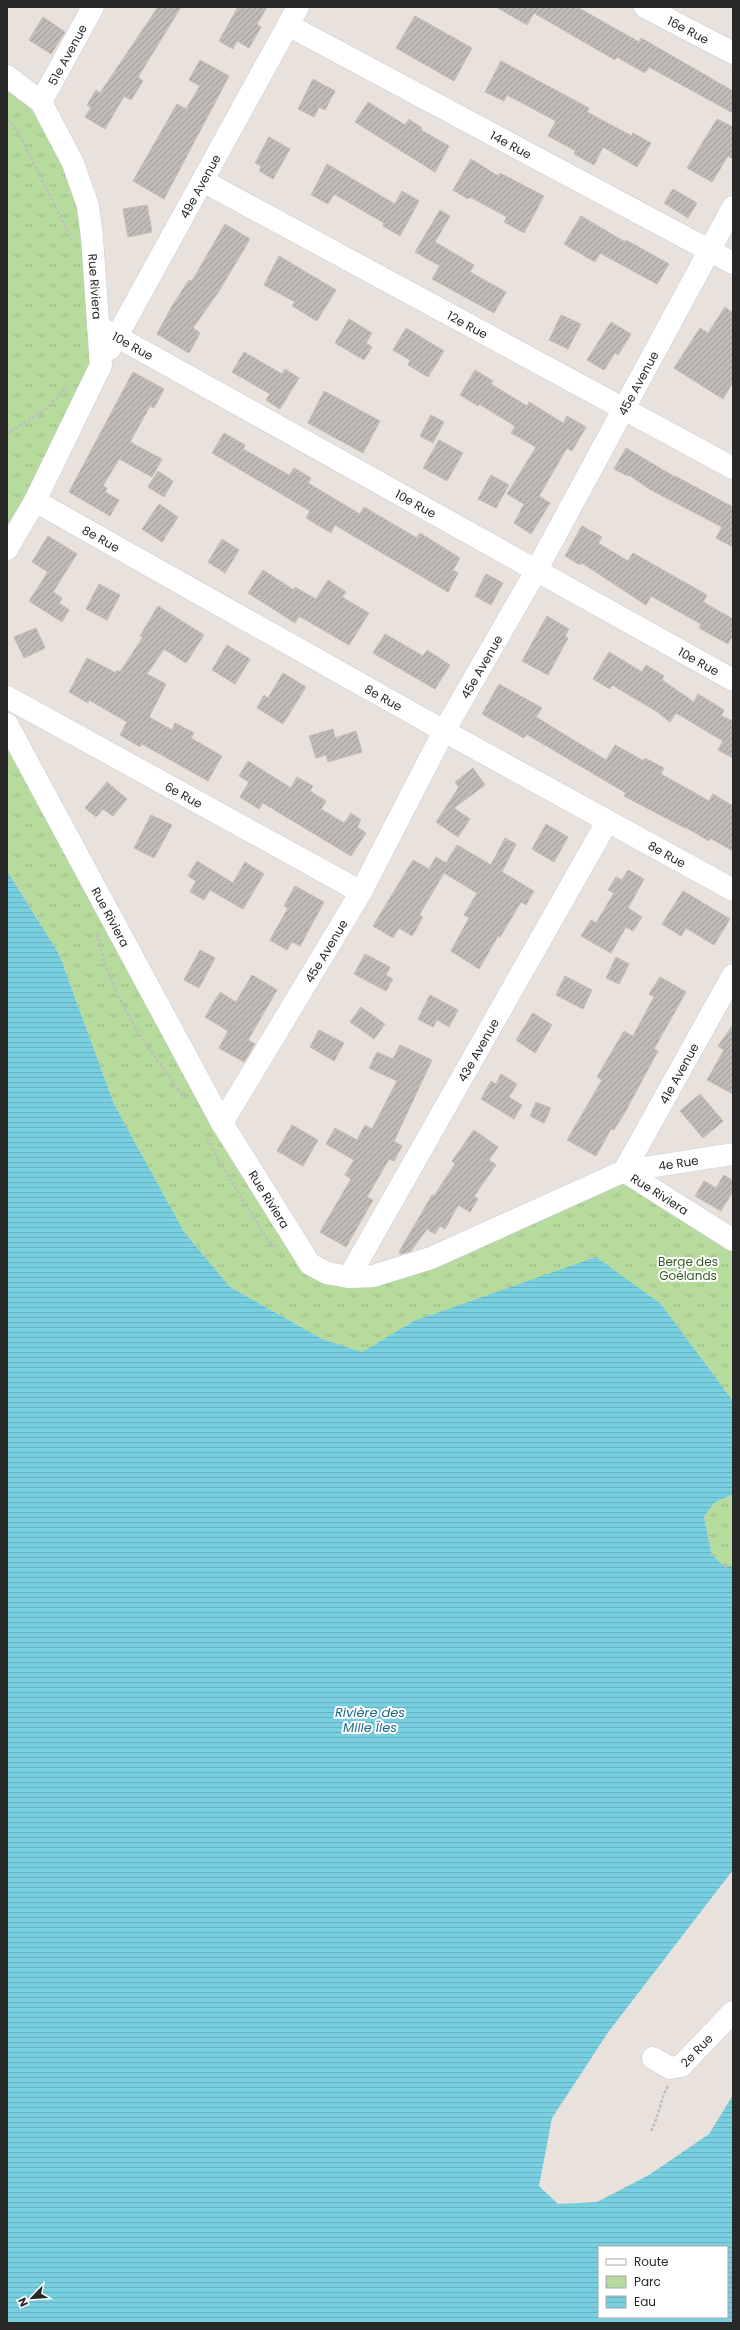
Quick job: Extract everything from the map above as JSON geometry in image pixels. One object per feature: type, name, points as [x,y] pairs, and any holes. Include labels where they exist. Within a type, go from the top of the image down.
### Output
[{"type":"street","name":"51e Avenue","points":[[41,102],[93,7]]},
{"type":"street","name":"16e Rue","points":[[645,7],[733,53]]},
{"type":"street","name":"49e Avenue","points":[[107,332],[202,181],[293,16]]},
{"type":"street","name":"14e Rue","points":[[293,16],[733,263]]},
{"type":"street","name":"Rue Riviera","points":[[7,76],[41,102],[73,163],[88,206],[107,332],[101,365],[35,501],[7,549]]},
{"type":"street","name":"12e Rue","points":[[202,181],[733,468]]},
{"type":"street","name":"45e Avenue","points":[[222,1122],[361,892],[444,731],[536,571],[733,207]]},
{"type":"street","name":"10e Rue","points":[[107,332],[733,680]]},
{"type":"street","name":"8e Rue","points":[[35,501],[607,822],[733,890]]},
{"type":"street","name":"6e Rue","points":[[7,697],[361,892]]},
{"type":"street","name":"Rue Riviera","points":[[7,724],[222,1122],[310,1264],[327,1273],[349,1277],[373,1276],[431,1258],[624,1172],[733,1240]]},
{"type":"street","name":"43e Avenue","points":[[349,1277],[607,822]]},
{"type":"street","name":"41e Avenue","points":[[624,1172],[733,975]]},
{"type":"street","name":"4e Rue","points":[[624,1172],[733,1154]]},
{"type":"street","name":"2e Rue","points":[[662,2063],[676,2068],[686,2062],[733,2012]]},
{"type":"path","points":[[7,120],[16,128],[74,244]]},
{"type":"path","points":[[7,434],[44,410],[70,383]]},
{"type":"path","points":[[651,2131],[661,2110],[665,2091],[671,2081],[662,2063]]},
{"type":"green space","points":[[7,76],[41,102],[73,163],[101,365],[7,540]]},
{"type":"green space","name":"Berge des Goélands","points":[[7,731],[309,1265],[373,1276],[624,1171],[733,1245],[733,1401],[661,1304],[415,1321],[362,1352],[322,1339],[230,1287],[184,1232],[114,1104],[59,954],[7,871]]},
{"type":"green space","points":[[733,1494],[733,1564],[726,1569],[712,1555],[704,1517],[714,1503]]},
{"type":"water","name":"Rivière des Mille Îles","points":[[7,871],[59,954],[114,1104],[184,1232],[230,1287],[322,1339],[362,1352],[414,1321],[596,1257],[661,1304],[733,1401],[733,1494],[714,1503],[704,1517],[712,1555],[726,1568],[733,1564],[733,1870],[609,2031],[552,2118],[539,2186],[558,2204],[597,2202],[649,2175],[709,2134],[733,2095],[733,2323],[7,2323]]},
{"type":"building","points":[[158,7],[181,7],[138,77],[143,81],[131,100],[124,96],[105,129],[85,117],[91,108],[87,105],[96,90],[100,93]]},
{"type":"building","points":[[238,7],[267,7],[257,24],[261,27],[249,48],[237,41],[233,49],[219,41]]},
{"type":"building","points":[[496,7],[577,7],[639,42],[641,38],[733,91],[733,113],[649,67],[645,73],[617,57],[615,60],[534,13],[527,25]]},
{"type":"building","points":[[415,16],[472,48],[454,81],[396,48]]},
{"type":"building","points":[[43,17],[65,32],[51,54],[29,40]]},
{"type":"building","points":[[200,60],[229,76],[164,199],[133,181],[177,104],[186,109],[200,86],[189,80]]},
{"type":"building","points":[[501,61],[589,108],[587,112],[632,136],[633,133],[651,143],[637,167],[603,147],[594,165],[574,154],[576,151],[548,136],[556,121],[507,95],[504,101],[485,92]]},
{"type":"building","points":[[313,79],[335,91],[325,110],[319,107],[314,117],[298,109]]},
{"type":"building","points":[[368,102],[405,125],[409,119],[422,128],[421,130],[449,146],[435,172],[355,122]]},
{"type":"building","points":[[717,119],[733,127],[733,159],[728,156],[712,182],[687,168]]},
{"type":"building","points":[[269,137],[290,149],[273,179],[259,171],[261,166],[255,163]]},
{"type":"building","points":[[471,159],[498,176],[500,173],[544,196],[524,233],[504,222],[507,217],[470,197],[468,199],[453,190]]},
{"type":"building","points":[[327,164],[395,204],[402,191],[419,201],[400,236],[383,226],[384,223],[334,194],[328,204],[311,195]]},
{"type":"building","points":[[673,189],[697,203],[688,218],[664,203]]},
{"type":"building","points":[[147,205],[152,232],[128,237],[123,209]]},
{"type":"building","points":[[440,210],[450,216],[435,242],[474,265],[470,272],[506,292],[494,313],[432,279],[440,266],[415,252]]},
{"type":"building","points":[[581,216],[625,242],[626,240],[669,264],[657,284],[600,253],[595,262],[564,244]]},
{"type":"building","points":[[225,224],[250,239],[219,291],[193,328],[200,333],[189,353],[157,334],[172,306],[189,280],[192,281]]},
{"type":"building","points":[[279,256],[336,290],[317,321],[292,306],[295,302],[264,285]]},
{"type":"building","points":[[725,307],[733,313],[733,382],[723,399],[674,368],[700,328],[708,333]]},
{"type":"building","points":[[561,315],[581,324],[568,349],[549,340]]},
{"type":"building","points":[[349,319],[372,333],[366,343],[372,347],[364,360],[335,343]]},
{"type":"building","points":[[611,322],[631,334],[618,355],[615,353],[604,370],[587,360]]},
{"type":"building","points":[[406,328],[444,351],[428,377],[408,365],[410,360],[393,350]]},
{"type":"building","points":[[244,352],[282,374],[285,369],[299,378],[280,409],[266,400],[270,394],[232,372]]},
{"type":"building","points":[[475,370],[493,381],[491,384],[527,406],[529,402],[563,423],[567,416],[586,427],[572,451],[567,448],[539,496],[550,503],[531,534],[514,523],[524,504],[507,494],[536,447],[511,433],[515,426],[479,404],[478,406],[460,395]]},
{"type":"building","points":[[133,372],[164,389],[154,408],[150,406],[130,442],[162,459],[152,477],[119,459],[103,486],[107,488],[105,492],[119,500],[110,516],[69,492]]},
{"type":"building","points":[[324,391],[380,421],[363,453],[308,423]]},
{"type":"building","points":[[431,415],[444,422],[433,443],[420,436]]},
{"type":"building","points":[[224,433],[245,445],[243,449],[289,475],[294,468],[311,478],[308,483],[360,514],[364,507],[417,538],[420,533],[460,558],[453,570],[458,573],[448,592],[335,525],[331,533],[306,518],[310,511],[212,453]]},
{"type":"building","points":[[439,440],[463,453],[447,481],[423,468]]},
{"type":"building","points":[[626,448],[675,477],[733,507],[733,547],[716,538],[722,527],[651,490],[629,475],[628,476],[614,469]]},
{"type":"building","points":[[158,471],[173,481],[164,497],[148,487]]},
{"type":"building","points":[[491,475],[509,485],[496,508],[478,499]]},
{"type":"building","points":[[159,504],[178,517],[162,542],[142,529]]},
{"type":"building","points":[[582,526],[602,537],[598,543],[628,561],[633,553],[707,595],[703,602],[733,619],[733,635],[728,644],[699,628],[701,624],[651,596],[646,605],[582,563],[580,565],[565,556]]},
{"type":"building","points":[[48,536],[77,554],[53,592],[62,598],[59,603],[69,610],[62,622],[29,601],[48,572],[32,562]]},
{"type":"building","points":[[222,539],[239,550],[225,573],[208,562]]},
{"type":"building","points":[[263,570],[294,590],[295,587],[316,599],[328,580],[346,592],[342,597],[369,613],[349,645],[299,616],[295,623],[248,593]]},
{"type":"building","points":[[486,574],[503,583],[491,605],[475,596]]},
{"type":"building","points":[[99,584],[120,595],[107,620],[86,609]]},
{"type":"building","points":[[158,606],[204,635],[186,663],[164,649],[147,674],[166,684],[149,717],[172,730],[175,723],[194,733],[191,738],[222,756],[208,781],[142,744],[140,747],[120,735],[127,722],[89,700],[88,703],[69,692],[87,658],[116,673],[117,670],[120,672],[143,637],[140,636]]},
{"type":"building","points":[[547,616],[569,629],[565,636],[568,638],[548,675],[522,661]]},
{"type":"building","points":[[36,628],[45,648],[24,658],[14,637]]},
{"type":"building","points":[[385,634],[423,656],[427,650],[450,665],[435,689],[373,653]]},
{"type":"building","points":[[227,645],[250,659],[235,684],[212,670]]},
{"type":"building","points":[[609,652],[642,672],[646,665],[664,676],[662,680],[694,702],[698,694],[724,710],[721,716],[733,721],[733,758],[718,750],[723,741],[676,713],[670,722],[656,711],[612,685],[610,689],[593,679]]},
{"type":"building","points":[[283,673],[306,687],[283,724],[257,708],[264,695],[268,698]]},
{"type":"building","points":[[499,684],[542,708],[536,717],[606,760],[615,745],[644,761],[645,758],[664,768],[661,774],[709,801],[713,794],[733,806],[733,851],[710,838],[709,841],[624,796],[626,793],[526,734],[524,738],[482,714]]},
{"type":"building","points":[[333,729],[335,738],[356,731],[362,752],[328,762],[326,755],[316,758],[309,736]]},
{"type":"building","points":[[248,761],[291,788],[297,777],[313,786],[310,791],[326,801],[321,809],[344,823],[351,813],[361,820],[357,827],[366,833],[351,856],[263,803],[259,809],[240,797],[249,782],[239,776]]},
{"type":"building","points":[[473,768],[485,785],[454,808],[470,819],[458,837],[436,822],[459,787],[455,782]]},
{"type":"building","points":[[107,782],[127,799],[113,816],[103,809],[96,817],[85,808]]},
{"type":"building","points":[[151,815],[172,825],[154,858],[134,848]]},
{"type":"building","points":[[546,824],[568,837],[554,862],[532,849]]},
{"type":"building","points":[[505,838],[516,844],[502,872],[534,891],[526,905],[521,902],[500,937],[498,936],[479,969],[451,951],[469,918],[464,915],[477,893],[444,873],[419,915],[423,917],[412,936],[399,928],[393,938],[373,926],[413,860],[429,869],[436,857],[446,863],[457,845],[491,865]]},
{"type":"building","points":[[197,861],[233,883],[245,862],[264,874],[243,909],[210,890],[204,900],[190,892],[196,881],[188,876]]},
{"type":"building","points":[[628,870],[644,879],[628,908],[642,917],[633,931],[626,927],[611,953],[581,936],[591,920],[596,923],[614,893],[608,890],[616,877],[622,880]]},
{"type":"building","points":[[295,886],[324,902],[300,946],[292,942],[287,950],[270,940],[288,908],[284,906]]},
{"type":"building","points":[[683,891],[730,919],[714,945],[686,928],[681,936],[662,924]]},
{"type":"building","points":[[200,950],[215,958],[199,988],[184,980]]},
{"type":"building","points":[[365,954],[390,967],[386,975],[393,979],[386,991],[354,974]]},
{"type":"building","points":[[616,957],[629,964],[619,984],[606,978]]},
{"type":"building","points":[[252,975],[277,990],[248,1040],[255,1044],[244,1062],[219,1048],[228,1031],[205,1017],[220,992],[236,1002]]},
{"type":"building","points":[[565,976],[592,990],[583,1009],[556,995]]},
{"type":"building","points":[[660,977],[686,992],[654,1049],[658,1051],[625,1112],[614,1130],[611,1129],[596,1156],[567,1140],[602,1080],[597,1077],[624,1031],[633,1036],[654,997],[649,994]]},
{"type":"building","points":[[430,995],[458,1010],[449,1027],[437,1020],[433,1027],[418,1019]]},
{"type":"building","points":[[361,1007],[385,1024],[374,1039],[350,1022]]},
{"type":"building","points":[[533,1013],[552,1025],[535,1053],[516,1040]]},
{"type":"building","points":[[733,1025],[733,1094],[707,1080],[724,1050],[718,1046]]},
{"type":"building","points":[[319,1030],[344,1043],[334,1061],[310,1047]]},
{"type":"building","points":[[400,1045],[432,1060],[394,1141],[402,1146],[394,1161],[389,1159],[367,1197],[373,1200],[346,1247],[320,1232],[351,1179],[345,1175],[354,1160],[326,1144],[335,1128],[357,1140],[365,1125],[372,1129],[397,1081],[369,1068],[377,1052],[393,1059]]},
{"type":"building","points":[[501,1074],[517,1084],[509,1097],[522,1105],[514,1119],[481,1099],[491,1081],[496,1084]]},
{"type":"building","points":[[700,1094],[723,1121],[703,1138],[680,1111]]},
{"type":"building","points":[[536,1102],[551,1108],[544,1123],[530,1116]]},
{"type":"building","points":[[292,1125],[318,1140],[303,1166],[277,1151]]},
{"type":"building","points":[[474,1130],[498,1147],[489,1160],[496,1165],[474,1196],[478,1199],[470,1212],[458,1205],[445,1229],[440,1226],[435,1234],[427,1229],[411,1251],[401,1254],[399,1252],[432,1195],[434,1196],[455,1164],[452,1161]]},
{"type":"building","points":[[724,1175],[733,1181],[733,1191],[721,1211],[695,1196],[704,1181],[716,1188]]}]
